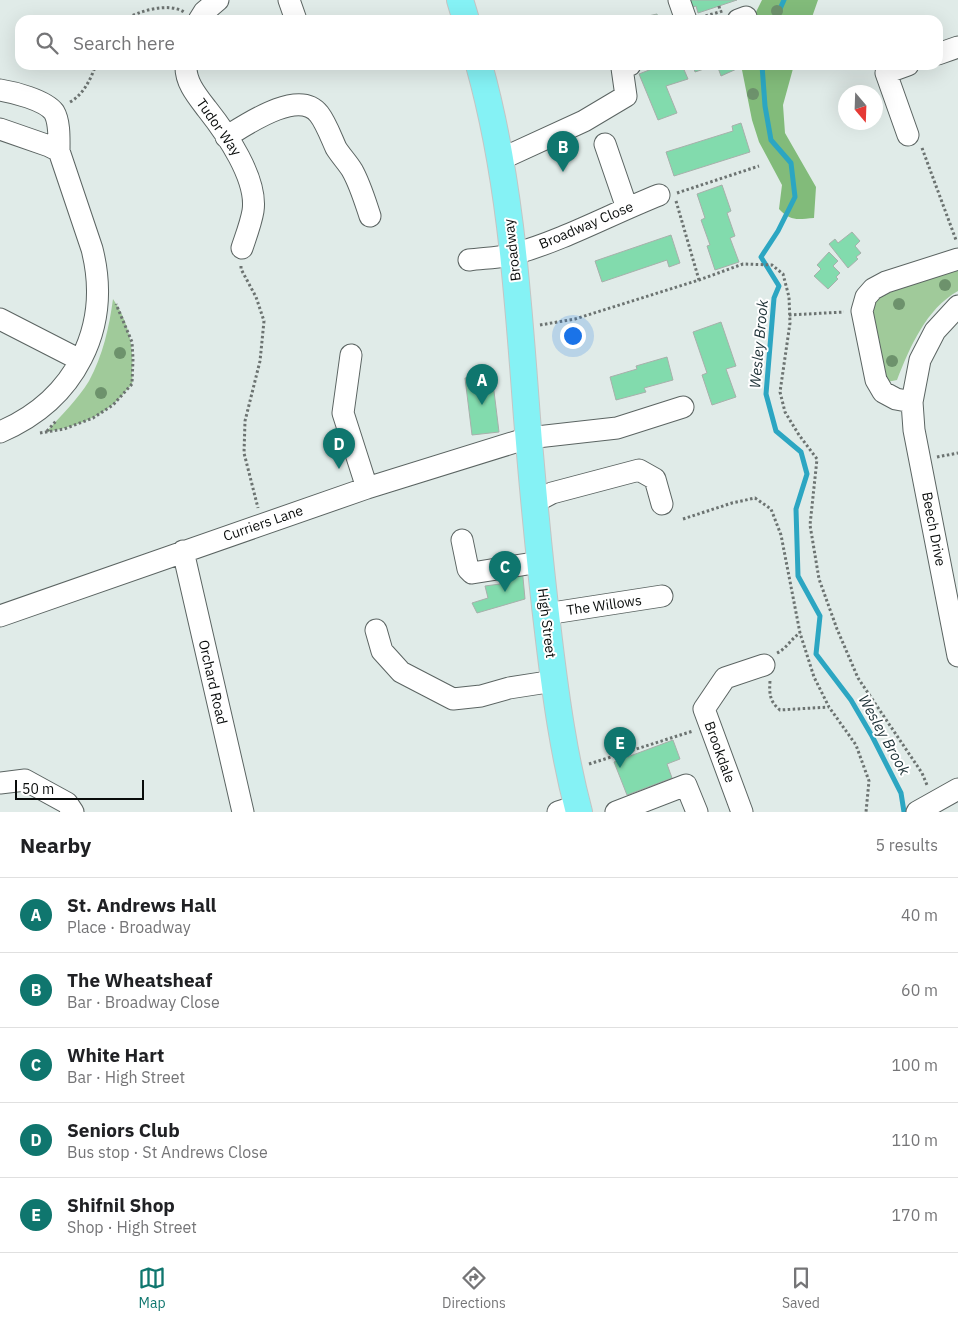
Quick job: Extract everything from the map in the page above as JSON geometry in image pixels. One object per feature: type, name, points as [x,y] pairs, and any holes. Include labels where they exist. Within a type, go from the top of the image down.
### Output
[{"type":"main road","points":[[460,0],[464,15]]},
{"type":"main road","name":"Broadway","points":[[480,70],[491,112],[513,255],[528,438]]},
{"type":"main road","name":"High Street","points":[[528,438],[554,681],[569,770],[571,810]]},
{"type":"street","points":[[195,15],[204,12],[218,0]]},
{"type":"street","points":[[289,0],[294,15]]},
{"type":"street","points":[[679,0],[684,15]]},
{"type":"street","points":[[943,52],[958,47]]},
{"type":"street","name":"Tudor Way","points":[[186,70],[194,92],[242,160],[253,196],[253,211],[242,248]]},
{"type":"street","points":[[499,160],[584,121],[626,96],[622,70]]},
{"type":"street","points":[[894,70],[886,73],[908,135]]},
{"type":"street","points":[[0,90],[16,92],[45,105],[54,112],[58,126],[59,151],[92,249],[96,264],[97,285],[97,307],[93,326],[80,360],[58,393],[22,422],[0,432]]},
{"type":"street","points":[[226,137],[254,120],[290,104],[308,105],[319,113],[340,155],[351,169],[360,187],[370,216]]},
{"type":"street","points":[[0,129],[59,151]]},
{"type":"street","points":[[605,144],[627,208]]},
{"type":"street","name":"Broadway Close","points":[[469,260],[513,255],[575,232],[659,195]]},
{"type":"street","points":[[912,402],[896,399],[883,392],[876,380],[862,311],[866,297],[873,289],[886,282],[958,259]]},
{"type":"street","name":"Beech Drive","points":[[958,306],[935,331],[920,360],[912,402],[914,430],[954,613],[958,656]]},
{"type":"street","points":[[0,320],[80,360]]},
{"type":"street","points":[[351,355],[343,414],[367,488]]},
{"type":"street","name":"Curriers Lane","points":[[0,616],[262,523],[528,438],[617,428],[683,407]]},
{"type":"street","points":[[535,502],[552,493],[639,470],[656,480],[662,504]]},
{"type":"street","points":[[462,540],[468,569],[472,573],[540,562]]},
{"type":"street","name":"Orchard Road","points":[[182,551],[243,812]]},
{"type":"street","name":"The Willows","points":[[546,614],[662,596]]},
{"type":"street","points":[[376,630],[382,651],[401,672],[453,699],[481,696],[509,688],[554,681]]},
{"type":"street","name":"Brookdale","points":[[742,812],[704,710],[724,678],[764,664]]},
{"type":"street","points":[[0,783],[25,780],[67,803],[73,812]]},
{"type":"street","points":[[616,812],[686,785],[697,812]]},
{"type":"street","points":[[925,807],[958,789]]},
{"type":"path","points":[[719,6],[733,15]]},
{"type":"path","points":[[138,15],[160,7],[180,9],[190,15]]},
{"type":"path","points":[[54,112],[75,99],[89,83],[94,70]]},
{"type":"path","points":[[908,135],[916,132],[958,247]]},
{"type":"path","points":[[699,280],[674,194],[759,166]]},
{"type":"path","points":[[242,248],[241,269],[256,297],[264,321],[260,360],[245,421],[244,453],[262,523]]},
{"type":"path","points":[[520,328],[575,319],[699,280],[743,264],[772,265],[783,274],[789,297],[790,323],[780,392],[785,412],[799,436],[817,459],[810,525],[820,579],[837,629],[858,678],[922,773],[925,807]]},
{"type":"path","points":[[22,422],[32,434],[64,429],[93,418],[113,405],[132,384],[132,342],[119,308],[113,299],[97,285]]},
{"type":"path","points":[[790,315],[862,311]]},
{"type":"path","points":[[683,519],[732,503],[755,498],[771,509],[782,535],[800,633],[814,677],[829,707],[856,745],[869,781],[866,812]]},
{"type":"path","points":[[800,633],[780,652],[768,657],[764,664],[770,678],[769,690],[773,704],[780,710],[829,707]]},
{"type":"path","points":[[569,770],[710,725]]},
{"type":"green space","points":[[762,0],[818,0],[813,15],[754,15]]},
{"type":"green space","points":[[742,70],[793,70],[783,105],[785,133],[816,187],[814,218],[791,218],[779,209],[782,185],[759,142],[752,120]]},
{"type":"green space","points":[[958,268],[958,291],[928,318],[914,342],[897,380],[887,382],[874,325],[875,304],[884,291]]},
{"type":"green space","points":[[113,299],[123,316],[129,334],[132,353],[132,384],[116,401],[99,414],[79,424],[46,432],[75,401],[89,381],[105,341]]},
{"type":"building","points":[[685,0],[737,0],[698,13],[696,6],[688,9]]},
{"type":"building","points":[[649,70],[684,70],[688,79],[666,86],[677,113],[658,120],[639,74]]},
{"type":"building","points":[[719,70],[734,70],[721,76]]},
{"type":"building","points":[[741,123],[750,152],[674,176],[666,152],[733,131],[732,126]]},
{"type":"building","points":[[722,185],[731,211],[727,213],[735,236],[730,238],[739,262],[715,270],[707,246],[710,245],[701,220],[705,218],[697,194]]},
{"type":"building","points":[[852,232],[860,241],[855,246],[861,253],[856,257],[858,259],[848,268],[829,244],[835,239],[838,243]]},
{"type":"building","points":[[671,235],[680,263],[669,267],[667,260],[602,282],[595,261]]},
{"type":"building","points":[[829,252],[838,261],[833,266],[840,273],[836,277],[838,279],[828,289],[814,276],[821,269],[817,265]]},
{"type":"building","points":[[721,322],[736,366],[726,369],[736,397],[712,405],[702,375],[707,373],[693,332]]},
{"type":"building","points":[[667,357],[673,380],[644,388],[646,392],[616,400],[610,377],[637,369],[636,366]]},
{"type":"building","points":[[492,375],[499,432],[472,435],[465,378]]},
{"type":"building","points":[[522,567],[525,599],[477,613],[472,603],[488,598],[485,586],[500,584],[499,578],[507,579],[506,571]]},
{"type":"building","points":[[673,740],[680,759],[667,764],[672,778],[627,795],[614,762]]},
{"type":"waterway","name":"Wesley Brook","points":[[777,15],[784,0]]},
{"type":"waterway","name":"Wesley Brook","points":[[762,70],[765,106],[771,140],[791,163],[795,197],[778,231],[761,257],[779,286],[774,298],[766,394],[776,431],[801,452],[807,474],[796,509],[798,576],[820,616],[816,654],[851,700],[872,736],[901,793],[904,812]]},
{"type":"place","name":"The Wheatsheaf","points":[[563,172]]},
{"type":"place","name":"St. Andrews Hall","points":[[482,405]]},
{"type":"place","name":"Seniors Club","points":[[339,469]]},
{"type":"place","name":"White Hart","points":[[505,592]]},
{"type":"place","name":"Shifnil Shop","points":[[620,768]]}]
